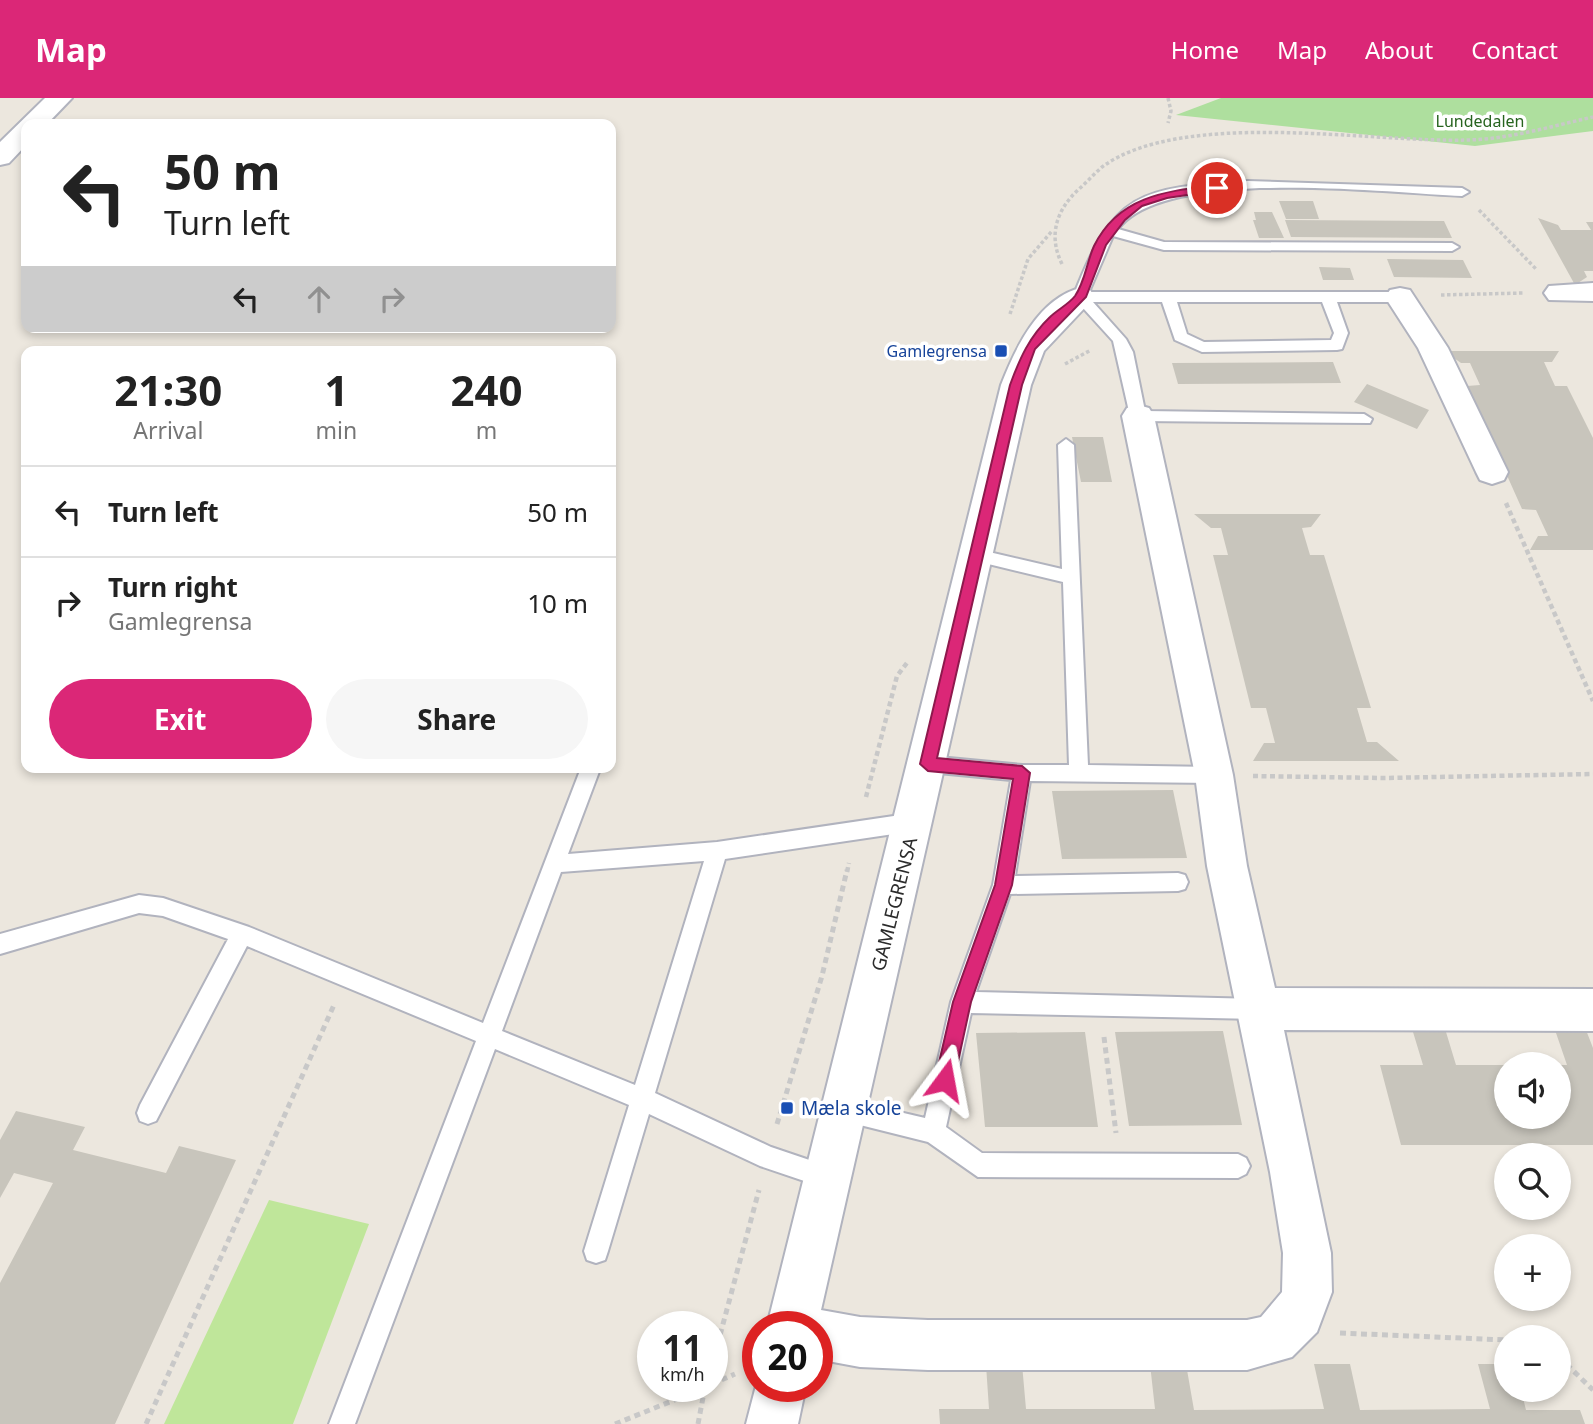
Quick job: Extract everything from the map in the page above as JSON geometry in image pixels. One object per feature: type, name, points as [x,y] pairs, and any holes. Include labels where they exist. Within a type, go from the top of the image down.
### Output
[{"type":"street","points":[[38,119],[59,98]]},
{"type":"street","points":[[0,157],[21,136]]},
{"type":"street","points":[[1559,293],[1593,292]]},
{"type":"street","name":"GAMLEGRENSA","points":[[796,1311],[928,764],[1016,385],[1030,348],[1053,320],[1080,297]]},
{"type":"street","points":[[1400,297],[1433,348],[1492,472]]},
{"type":"street","points":[[833,1337],[859,1342],[928,1345],[1247,1345],[1274,1339],[1299,1314],[1307,1293],[1307,1253],[1227,866],[1214,775],[1138,416]]},
{"type":"street","points":[[1258,1009],[1593,1010]]},
{"type":"street","points":[[772,1424],[776,1402]]},
{"type":"lane","points":[[1080,297],[1100,244],[1138,204],[1194,189],[1263,186],[1462,192]]},
{"type":"lane","points":[[1111,231],[1142,242],[1164,246],[1452,247]]},
{"type":"lane","points":[[1168,296],[1180,337],[1202,347],[1337,345],[1341,333],[1328,297]]},
{"type":"lane","points":[[1080,297],[1400,297]]},
{"type":"lane","points":[[1080,297],[1118,339],[1125,352],[1138,416],[1364,419]]},
{"type":"lane","points":[[1066,445],[1079,774]]},
{"type":"lane","points":[[976,555],[1072,578]]},
{"type":"lane","points":[[928,764],[1022,773],[1214,775]]},
{"type":"lane","points":[[342,1424],[588,773]]},
{"type":"lane","points":[[933,1132],[962,1002],[1003,885],[1022,773]]},
{"type":"lane","points":[[553,864],[717,851],[914,822]]},
{"type":"lane","points":[[596,1251],[717,851]]},
{"type":"lane","points":[[1003,885],[1178,882]]},
{"type":"lane","points":[[0,944],[139,904],[163,907],[242,934],[488,1035],[643,1100],[768,1158],[828,1177]]},
{"type":"lane","points":[[148,1113],[242,934]]},
{"type":"lane","points":[[962,1002],[1258,1009]]},
{"type":"lane","points":[[844,1110],[933,1132],[978,1165],[1238,1166]]},
{"type":"path","points":[[1168,98],[1171,111],[1168,123]]},
{"type":"path","points":[[1333,128],[1434,140],[1469,140],[1593,117]]},
{"type":"path","points":[[1158,128],[1168,123],[1181,122]]},
{"type":"path","points":[[1080,297],[1054,250],[1052,231],[1086,173]]},
{"type":"path","points":[[1462,192],[1559,293]]},
{"type":"path","points":[[1400,297],[1559,293]]},
{"type":"path","points":[[1016,385],[1046,384],[1079,354],[1118,339]]},
{"type":"path","points":[[1492,472],[1593,701]]},
{"type":"path","points":[[1214,775],[1383,778],[1593,774]]},
{"type":"path","points":[[146,1424],[345,978]]},
{"type":"path","points":[[1100,1005],[1120,1166]]},
{"type":"path","points":[[1299,1314],[1346,1336],[1494,1340]]},
{"type":"path","points":[[1571,1369],[1593,1390]]},
{"type":"path","points":[[615,1424],[669,1402]]},
{"type":"path","points":[[698,1424],[703,1402]]},
{"type":"green space","name":"Lundedalen","points":[[1221,98],[1593,98],[1593,131],[1475,146],[1176,115]]},
{"type":"green space","points":[[269,1200],[369,1224],[293,1424],[164,1424]]},
{"type":"building","points":[[1279,201],[1313,201],[1319,219],[1286,219]]},
{"type":"building","points":[[1254,212],[1272,212],[1284,238],[1259,238],[1253,220],[1256,220]]},
{"type":"building","points":[[1538,218],[1558,225],[1561,230],[1591,230],[1586,222],[1593,222],[1593,271],[1584,271],[1587,277],[1575,285]]},
{"type":"building","points":[[1285,220],[1444,221],[1452,238],[1291,237]]},
{"type":"building","points":[[1387,259],[1463,260],[1472,278],[1394,277]]},
{"type":"building","points":[[1319,267],[1350,268],[1354,280],[1323,280]]},
{"type":"building","points":[[1444,351],[1559,351],[1552,362],[1544,362],[1555,386],[1567,386],[1593,438],[1593,550],[1530,550],[1538,536],[1548,536],[1536,510],[1522,509],[1467,386],[1480,385],[1470,363],[1461,363]]},
{"type":"building","points":[[1333,362],[1341,383],[1178,384],[1172,363]]},
{"type":"building","points":[[1367,384],[1429,410],[1417,429],[1354,402]]},
{"type":"building","points":[[1072,437],[1103,437],[1112,482],[1081,482]]},
{"type":"building","points":[[1194,514],[1321,514],[1311,527],[1302,528],[1310,555],[1324,555],[1371,708],[1357,708],[1367,742],[1377,742],[1399,761],[1253,761],[1264,743],[1275,743],[1266,708],[1251,708],[1213,555],[1228,555],[1221,528],[1211,528]]},
{"type":"building","points":[[1173,790],[1187,858],[1062,859],[1052,791]]},
{"type":"building","points":[[1555,1030],[1586,1030],[1593,1048],[1593,1145],[1401,1145],[1380,1065],[1423,1065],[1413,1032],[1446,1032],[1456,1065],[1494,1065],[1494,1129],[1571,1129],[1571,1052],[1563,1052]]},
{"type":"building","points":[[1223,1031],[1242,1125],[1129,1126],[1115,1032]]},
{"type":"building","points":[[1085,1032],[1098,1127],[985,1127],[976,1033]]},
{"type":"building","points":[[16,1111],[85,1127],[73,1150],[166,1173],[179,1146],[236,1160],[115,1424],[0,1424],[0,1283],[53,1183],[14,1173],[0,1198],[0,1140]]},
{"type":"building","points":[[1022,1364],[1026,1409],[1155,1409],[1150,1364],[1186,1364],[1194,1410],[1324,1409],[1314,1364],[1350,1364],[1360,1410],[1490,1409],[1478,1364],[1494,1364],[1494,1402],[1524,1402],[1526,1410],[1580,1410],[1585,1424],[940,1424],[939,1409],[989,1409],[986,1365]]},
{"type":"place","name":"Gamlegrensa","points":[[1001,351]]},
{"type":"place","name":"Mæla skole","points":[[787,1108]]},
{"type":"route","points":[[945,1080],[962,1002],[1003,885],[1022,773],[928,764],[1016,385],[1030,348],[1053,320],[1080,297],[1100,244],[1121,218],[1138,204],[1165,195],[1217,188]]}]
